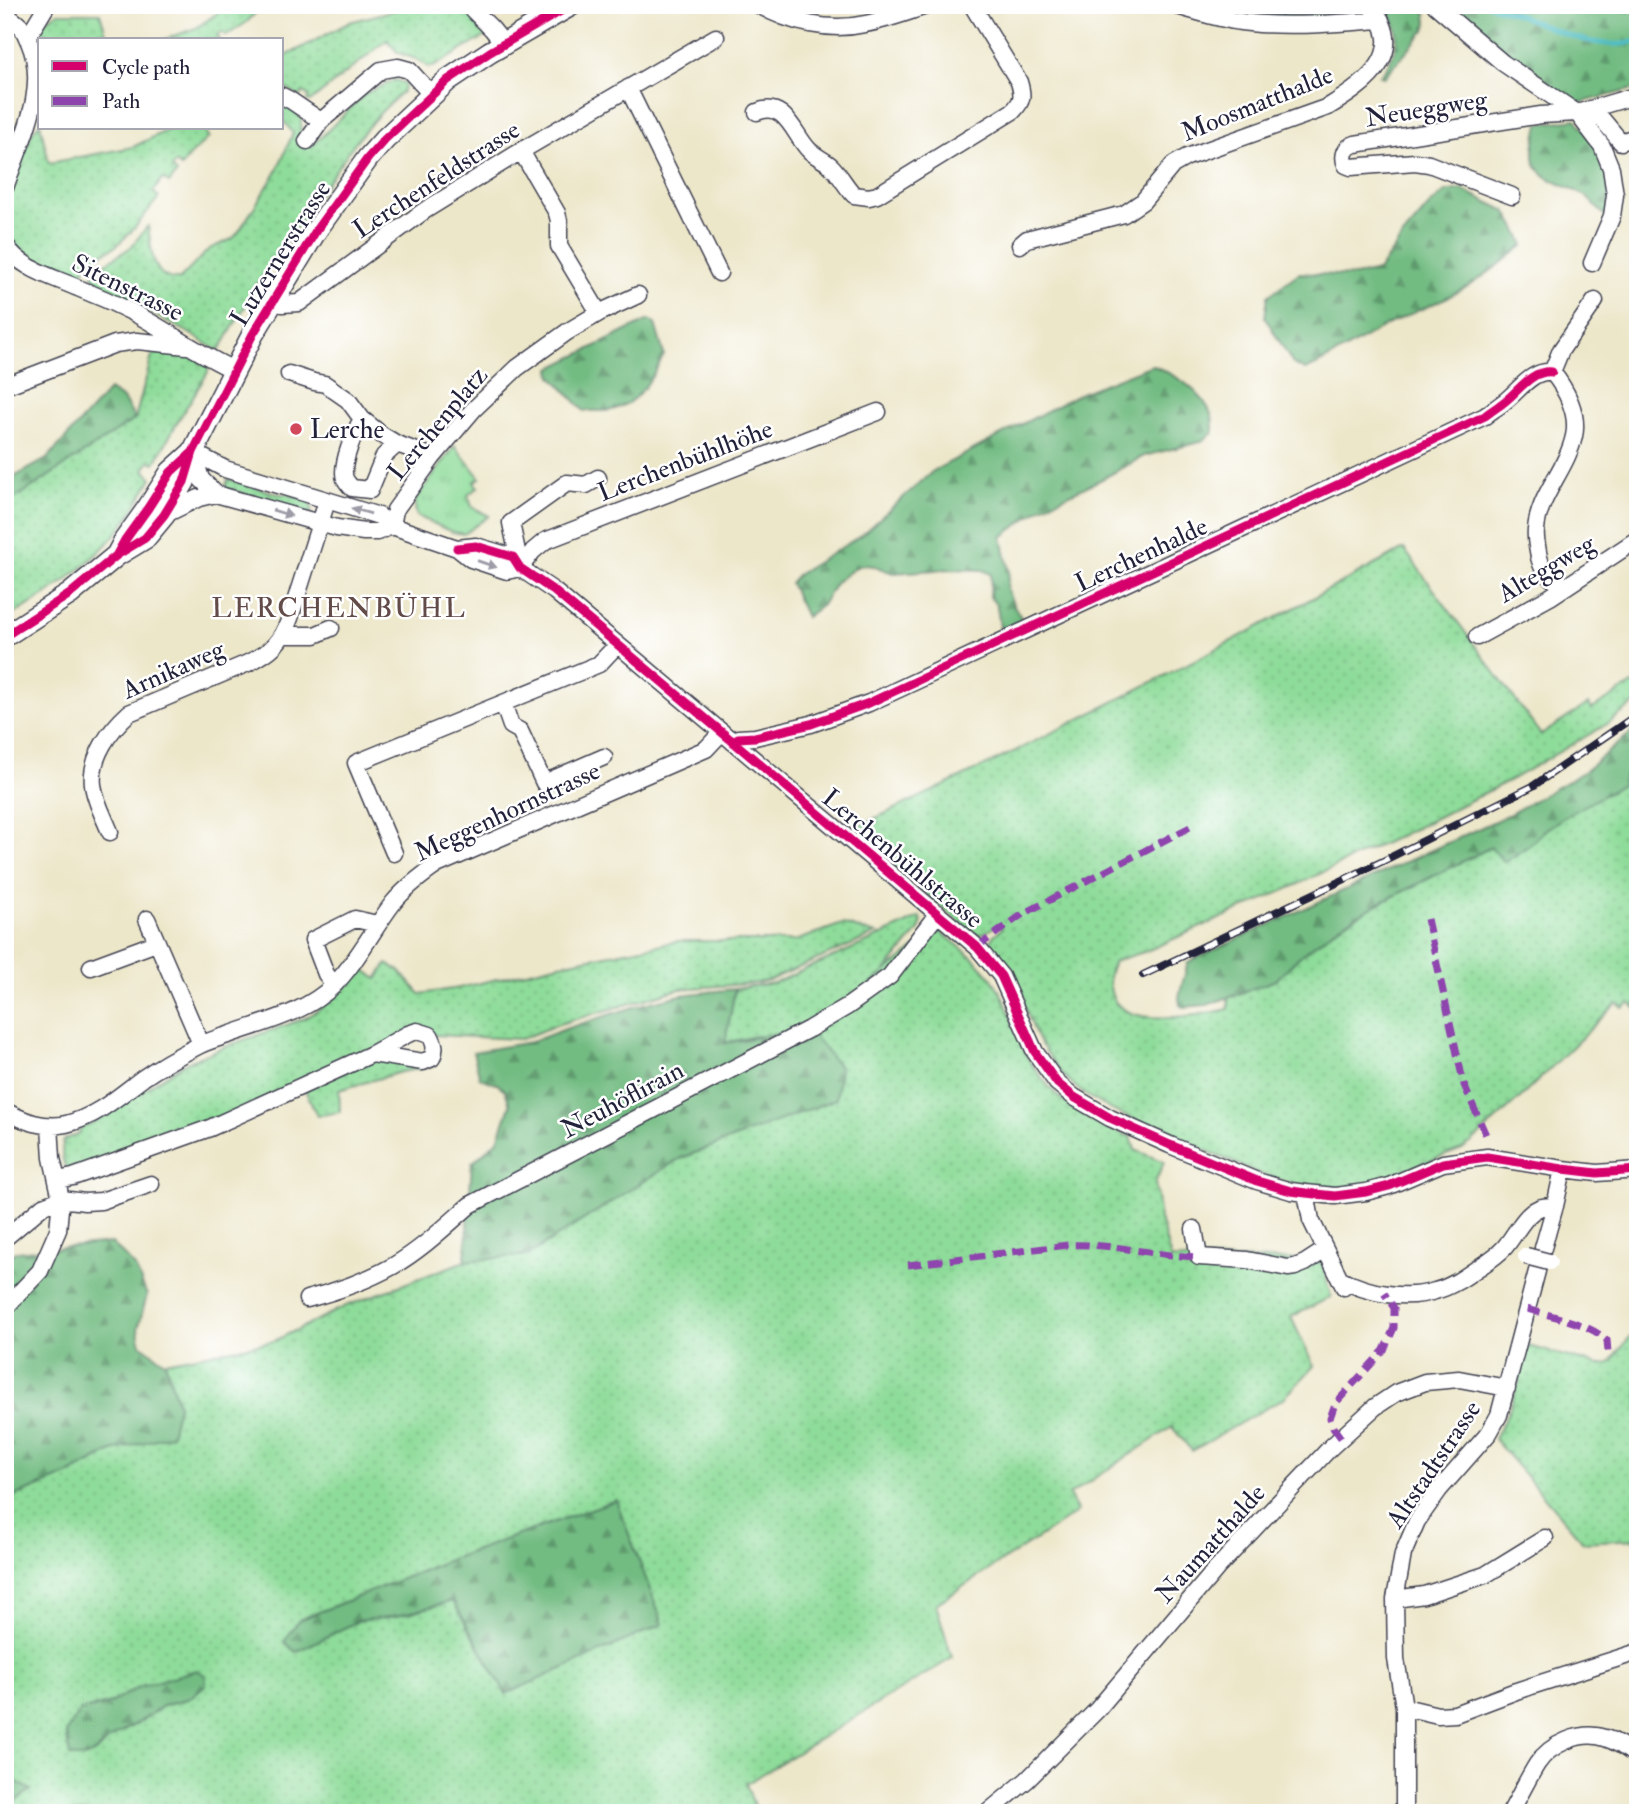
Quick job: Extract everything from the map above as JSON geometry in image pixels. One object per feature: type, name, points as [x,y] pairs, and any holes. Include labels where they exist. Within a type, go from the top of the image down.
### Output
[{"type":"main road","name":"Luzernerstrasse","points":[[5,636],[70,594],[117,555],[145,538],[164,515],[184,482],[193,452],[253,334],[317,229],[368,158],[447,80],[571,5]]},
{"type":"main road","name":"Luzernerstrasse","points":[[117,555],[171,472],[193,452]]},
{"type":"street","points":[[27,38],[47,5]]},
{"type":"street","points":[[468,5],[503,44]]},
{"type":"street","points":[[759,5],[787,18],[839,27],[866,24],[929,5]]},
{"type":"street","points":[[757,112],[765,108],[772,109],[786,118],[810,152],[829,164],[854,195],[877,195],[1020,105],[1023,95],[1019,82],[972,5]]},
{"type":"street","points":[[1173,5],[1220,19],[1261,24],[1381,20]]},
{"type":"street","name":"Moosmatthalde","points":[[1020,245],[1027,239],[1124,215],[1143,201],[1173,165],[1186,157],[1328,107],[1346,96],[1367,80],[1382,61],[1386,51],[1387,42],[1381,20],[1370,5]]},
{"type":"street","points":[[1435,5],[1503,63],[1577,113],[1602,146],[1608,156],[1615,189],[1612,216],[1592,262]]},
{"type":"street","points":[[5,14],[23,28],[33,52],[36,71],[36,93],[5,188]]},
{"type":"street","name":"Lerchenfeldstrasse","points":[[272,301],[290,305],[299,303],[424,211],[716,37]]},
{"type":"street","points":[[307,141],[321,121],[382,70],[398,67],[409,70],[432,95]]},
{"type":"street","points":[[628,88],[719,273]]},
{"type":"street","points":[[1577,113],[1638,95]]},
{"type":"street","points":[[284,97],[321,121]]},
{"type":"street","points":[[1577,113],[1602,119],[1621,142],[1638,136]]},
{"type":"street","name":"Neueggweg","points":[[1512,196],[1429,164],[1415,162],[1352,167],[1346,165],[1344,155],[1346,149],[1355,144],[1577,113]]},
{"type":"street","points":[[521,151],[557,213],[559,246],[598,313]]},
{"type":"street","name":"Sitenstrasse","points":[[5,244],[11,253],[32,268],[130,311],[234,370]]},
{"type":"street","name":"Lerchenplatz","points":[[392,526],[395,510],[433,457],[473,410],[517,368],[598,313],[638,295]]},
{"type":"street","points":[[1567,586],[1555,582],[1542,569],[1536,530],[1542,505],[1575,434],[1574,415],[1562,384],[1552,372],[1561,350],[1595,301]]},
{"type":"street","points":[[5,386],[115,344],[136,341],[190,345]]},
{"type":"street","name":"Lerchenhalde","points":[[728,737],[755,737],[811,724],[869,704],[1485,416],[1532,377],[1544,371],[1552,372]]},
{"type":"street","points":[[289,374],[325,384],[348,400],[362,419],[382,435],[397,444],[433,457]]},
{"type":"street","name":"Lerchenbühlhöhe","points":[[520,568],[545,541],[878,412]]},
{"type":"street","points":[[362,419],[353,436],[345,464],[345,480],[352,488],[370,490],[384,456],[397,444]]},
{"type":"street","points":[[164,515],[191,501],[216,494],[201,479],[193,452]]},
{"type":"street","name":"Lerchenbühlstrasse","points":[[193,452],[225,469],[379,516],[392,526],[457,548],[471,559],[507,571],[520,568],[554,591],[977,947],[1001,976],[1035,1052],[1057,1083],[1074,1097],[1110,1118],[1257,1181],[1291,1191],[1335,1196],[1389,1186],[1443,1163],[1487,1157],[1597,1173],[1638,1170]]},
{"type":"street","points":[[520,568],[511,523],[567,484],[586,485],[598,478]]},
{"type":"street","name":"Lerchenbühlstrasse","points":[[216,494],[319,524],[364,532],[377,532],[392,526]]},
{"type":"street","points":[[327,500],[284,635],[314,635],[331,628]]},
{"type":"street","name":"Alteggweg","points":[[1477,637],[1567,586],[1638,539]]},
{"type":"street","name":"Arnikaweg","points":[[110,832],[93,785],[93,771],[114,726],[130,713],[266,654],[284,635]]},
{"type":"street","points":[[394,853],[356,763],[599,664],[617,645]]},
{"type":"street","points":[[503,703],[511,726],[520,732],[544,783],[604,757]]},
{"type":"street","name":"Meggenhornstrasse","points":[[5,1111],[22,1120],[50,1126],[66,1124],[94,1113],[124,1094],[144,1077],[201,1044],[288,1014],[334,985],[395,900],[437,864],[706,749],[728,737]]},
{"type":"street","name":"Neuhöflirain","points":[[307,1299],[331,1293],[393,1266],[422,1246],[471,1205],[848,1006],[890,976],[938,913]]},
{"type":"street","points":[[146,919],[201,1044]]},
{"type":"street","points":[[334,985],[326,974],[313,940],[355,919],[377,924]]},
{"type":"street","points":[[91,967],[156,943]]},
{"type":"street","points":[[57,1180],[73,1177],[210,1128],[372,1054]]},
{"type":"street","points":[[5,1308],[40,1271],[58,1230],[61,1199],[52,1158],[50,1126]]},
{"type":"street","name":"Altstadtstrasse","points":[[1404,1813],[1404,1707],[1396,1659],[1395,1599],[1403,1554],[1417,1521],[1439,1490],[1489,1433],[1499,1415],[1543,1261],[1563,1169]]},
{"type":"street","points":[[5,1238],[43,1206],[61,1199],[101,1201],[152,1184]]},
{"type":"street","points":[[1306,1193],[1311,1220],[1343,1287],[1349,1284],[1404,1296],[1436,1291],[1462,1279],[1503,1249],[1522,1222],[1540,1207],[1555,1206]]},
{"type":"street","points":[[1194,1229],[1199,1257],[1247,1260],[1295,1268],[1325,1250]]},
{"type":"street","points":[[1503,1249],[1543,1261]]},
{"type":"street","name":"Naumatthalde","points":[[987,1813],[1027,1780],[1097,1710],[1217,1568],[1331,1448],[1375,1407],[1396,1393],[1425,1381],[1459,1379],[1507,1388]]},
{"type":"street","points":[[1395,1599],[1423,1595],[1485,1575],[1545,1538]]},
{"type":"street","points":[[1404,1707],[1438,1714],[1455,1714],[1516,1691],[1638,1652]]},
{"type":"street","points":[[1510,1813],[1538,1762],[1554,1747],[1574,1738],[1588,1735],[1605,1738],[1638,1757]]},
{"type":"green space","points":[[229,5],[257,5],[260,8],[247,22],[226,36],[222,32],[217,35],[219,38],[168,38],[196,28]]},
{"type":"green space","points":[[414,5],[463,5],[486,31],[486,36],[433,67],[398,53],[387,40],[310,102],[307,101],[309,96],[303,92],[300,97],[284,87],[284,57],[350,22]]},
{"type":"green space","points":[[1192,5],[1354,5],[1357,15],[1245,18]]},
{"type":"green space","points":[[1381,5],[1418,5],[1426,13],[1427,23],[1425,30],[1384,77],[1380,76],[1395,49],[1397,34],[1392,19]]},
{"type":"green space","points":[[1455,5],[1638,5],[1638,88],[1579,103],[1569,99],[1501,57],[1450,10]]},
{"type":"green space","points":[[58,13],[100,13],[107,38],[38,38],[38,54],[37,38],[39,30],[49,18]]},
{"type":"green space","points":[[395,80],[405,85],[402,92],[356,141],[321,191],[258,284],[219,351],[184,330],[104,289],[95,287],[93,276],[97,269],[131,247],[148,226],[154,262],[158,269],[163,275],[180,279],[209,249],[237,234],[276,173],[293,133],[284,122],[284,102],[301,115],[301,144],[311,147],[366,93]]},
{"type":"green space","points":[[1576,119],[1600,149],[1613,191],[1608,217],[1587,197],[1548,177],[1536,166],[1534,152],[1539,124]]},
{"type":"green space","points":[[38,125],[38,130],[42,130],[49,163],[133,147],[168,130],[208,130],[205,132],[209,137],[181,167],[176,163],[172,168],[177,173],[169,183],[162,179],[153,192],[159,197],[133,230],[116,246],[87,264],[76,283],[45,270],[12,246],[5,230],[5,205],[15,172]]},
{"type":"green space","points":[[1461,189],[1506,211],[1524,245],[1471,284],[1385,326],[1326,360],[1305,370],[1293,364],[1265,317],[1268,296],[1299,273],[1355,276],[1378,271],[1429,206],[1445,192]]},
{"type":"green space","points":[[649,320],[655,324],[664,355],[644,388],[630,402],[609,411],[584,411],[552,376],[551,368]]},
{"type":"green space","points":[[155,345],[179,349],[201,359],[199,362],[204,362],[208,372],[155,463],[150,461],[144,470],[152,478],[134,509],[102,549],[63,582],[5,619],[5,505],[135,419]]},
{"type":"green space","points":[[1152,365],[1178,379],[1202,398],[1212,416],[1213,433],[1200,442],[1144,456],[1042,507],[1002,537],[1009,571],[1007,589],[1025,624],[1001,634],[997,606],[990,597],[991,574],[982,570],[893,573],[865,565],[858,566],[836,582],[822,605],[806,617],[790,583],[797,575],[860,536],[933,471],[1081,393]]},
{"type":"green space","points":[[109,390],[123,399],[135,419],[5,505],[5,482],[47,459]]},
{"type":"green space","name":"LERCHENBÜHL","points":[[455,446],[480,478],[474,482],[478,487],[468,495],[472,507],[489,516],[464,534],[452,532],[417,516],[415,508],[416,499]]},
{"type":"green space","points":[[228,479],[310,502],[311,514],[225,488]]},
{"type":"green space","points":[[1404,549],[1541,735],[1588,704],[1592,709],[1638,681],[1638,701],[1609,723],[1514,778],[1416,828],[1292,887],[1144,952],[1114,961],[1109,976],[1111,992],[1118,1004],[1129,1012],[1145,1017],[1182,1017],[1229,1009],[1228,998],[1276,980],[1301,955],[1335,929],[1376,905],[1491,847],[1505,862],[1561,819],[1638,773],[1638,1011],[1630,1003],[1623,1008],[1617,1003],[1522,1096],[1462,1149],[1367,1184],[1313,1188],[1258,1173],[1114,1111],[1087,1096],[1062,1074],[1038,1040],[1014,980],[988,947],[993,936],[1002,928],[998,924],[982,934],[972,933],[850,830],[1129,694]]},
{"type":"green space","points":[[1638,727],[1637,773],[1630,780],[1561,819],[1508,860],[1504,862],[1491,847],[1376,905],[1335,929],[1301,955],[1276,980],[1207,1005],[1180,1005],[1179,997],[1188,962],[1508,815],[1585,771]]},
{"type":"green space","points":[[920,917],[922,921],[919,930],[879,979],[783,1038],[755,1036],[725,1043],[735,989],[774,983]]},
{"type":"green space","points":[[842,924],[876,934],[772,979],[757,983],[680,989],[559,1024],[521,1039],[435,1035],[424,1027],[210,1124],[67,1172],[64,1164],[64,1140],[80,1133],[79,1129],[185,1063],[303,1019],[317,1011],[344,989],[361,967],[377,979],[387,964],[399,970],[420,994],[678,941],[795,941]]},
{"type":"green space","points":[[939,931],[962,948],[994,982],[1003,997],[1027,1056],[1049,1086],[1067,1104],[1086,1117],[1131,1137],[1135,1150],[1164,1162],[1155,1183],[1160,1219],[1171,1259],[1322,1262],[1331,1297],[1291,1317],[1314,1366],[1285,1397],[1192,1451],[1172,1427],[1069,1495],[1078,1512],[936,1604],[952,1658],[746,1784],[757,1813],[5,1813],[5,1808],[31,1790],[17,1782],[5,1785],[5,1500],[70,1474],[112,1451],[171,1435],[178,1405],[165,1362],[274,1341],[346,1306],[465,1261],[528,1255],[679,1159],[836,1099],[811,1032]],"holes":[[[616,1500],[506,1694],[453,1601],[396,1616],[358,1621],[299,1620],[457,1557]],[[190,1698],[163,1706],[109,1739],[97,1751],[84,1758],[79,1711],[108,1704]]]},
{"type":"green space","points":[[735,989],[725,1043],[773,1034],[781,1036],[811,1032],[840,1068],[836,1099],[679,1159],[528,1255],[465,1261],[472,1163],[498,1140],[510,1105],[505,1090],[480,1078],[473,1052],[531,1042],[640,1005],[681,995]]},
{"type":"green space","points":[[371,1059],[434,1066],[401,1072],[339,1090],[340,1112],[317,1116],[305,1090]]},
{"type":"green space","points":[[112,1243],[135,1267],[147,1295],[138,1329],[140,1344],[165,1362],[178,1405],[171,1435],[112,1451],[70,1474],[5,1500],[5,1260],[15,1252]]},
{"type":"green space","points":[[1630,1337],[1638,1338],[1638,1539],[1583,1542],[1494,1439],[1518,1385],[1528,1346],[1599,1365],[1610,1363]]},
{"type":"green space","points":[[616,1500],[663,1624],[506,1694],[453,1601],[396,1616],[358,1621],[296,1652],[284,1642],[299,1620],[457,1557]]},
{"type":"green space","points":[[196,1670],[205,1675],[206,1684],[190,1698],[163,1706],[83,1758],[70,1756],[66,1732],[80,1711],[108,1704],[139,1687]]},
{"type":"green space","points":[[17,1782],[31,1790],[5,1808],[5,1785]]},
{"type":"waterway","points":[[1490,5],[1589,41],[1622,44],[1638,40]]},
{"type":"railway","points":[[1143,975],[1533,786],[1638,714]]},
{"type":"marked path","points":[[977,947],[1023,914],[1190,827]]},
{"type":"marked path","points":[[1427,919],[1464,1085],[1486,1135]]},
{"type":"marked path","points":[[908,1265],[1068,1245],[1199,1257]]},
{"type":"marked path","points":[[1341,1438],[1330,1418],[1335,1404],[1384,1350],[1394,1328],[1394,1308],[1384,1293]]},
{"type":"marked path","points":[[1527,1309],[1569,1321],[1599,1334],[1607,1340],[1608,1352]]},
{"type":"cycle path","points":[[5,636],[70,594],[117,555],[145,538],[164,515],[184,482],[193,452],[253,334],[317,229],[368,158],[385,139],[448,80],[571,5]]},
{"type":"cycle path","points":[[733,742],[738,738],[755,737],[811,724],[869,703],[1485,416],[1538,374],[1552,372]]},
{"type":"cycle path","points":[[116,556],[171,472],[193,452]]},
{"type":"cycle path","points":[[457,548],[476,546],[513,557],[520,568],[554,591],[977,947],[1001,976],[1035,1052],[1057,1083],[1074,1097],[1110,1118],[1257,1181],[1291,1191],[1335,1196],[1389,1186],[1443,1163],[1487,1157],[1597,1173],[1638,1170]]},
{"type":"place","name":"Lerche","points":[[296,429]]},
{"type":"district","name":"LERCHENBÜHL","points":[[339,607]]}]
